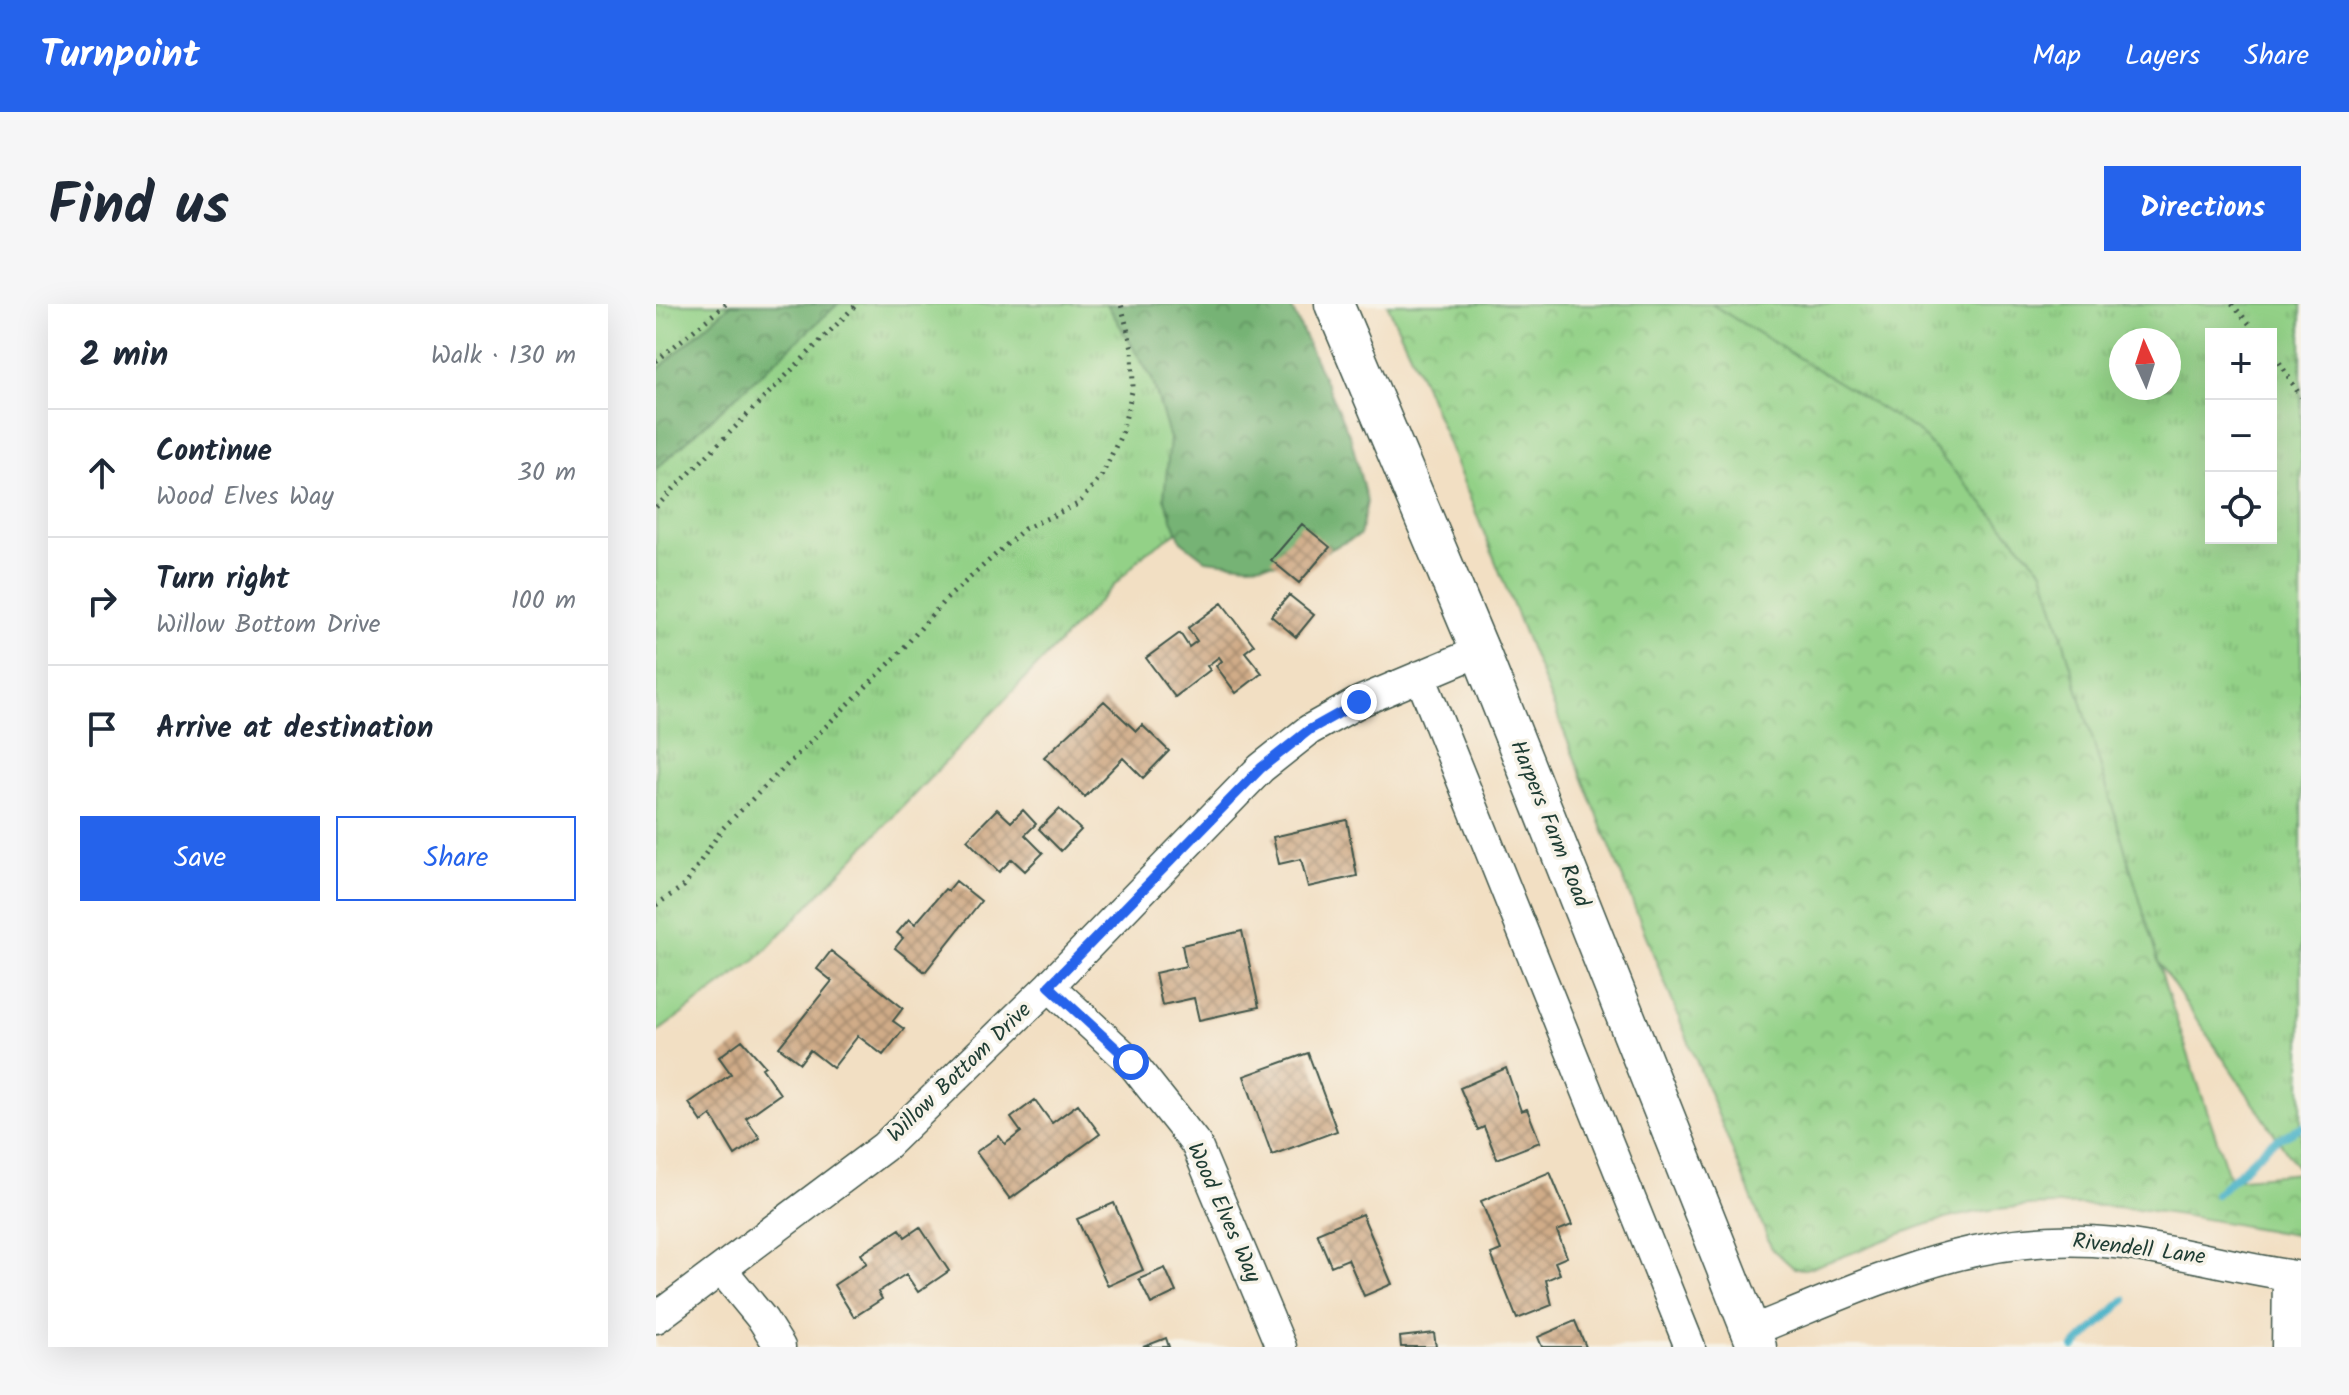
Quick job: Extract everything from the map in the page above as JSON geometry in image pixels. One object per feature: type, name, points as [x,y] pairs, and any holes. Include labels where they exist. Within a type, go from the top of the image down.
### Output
[{"type":"main road","name":"Harpers Farm Road","points":[[1334,304],[1480,651],[1754,1339]]},
{"type":"street","name":"Willow Bottom Drive","points":[[656,1318],[884,1147],[1049,986],[1261,768],[1309,730],[1359,702],[1480,651]]},
{"type":"street","points":[[1420,676],[1690,1347]]},
{"type":"street","name":"Wood Elves Way","points":[[1049,986],[1131,1062],[1196,1144],[1281,1347]]},
{"type":"street","name":"Rivendell Lane","points":[[1754,1339],[1935,1258],[2019,1242],[2112,1243],[2178,1252],[2295,1276]]},
{"type":"street","points":[[722,1270],[763,1320],[780,1347]]},
{"type":"street","points":[[2287,1347],[2295,1276]]},
{"type":"path","points":[[656,361],[726,304]]},
{"type":"path","points":[[656,507],[857,304]]},
{"type":"path","points":[[656,905],[684,886],[722,829],[894,659],[954,591],[1024,529],[1078,504],[1102,475],[1122,433],[1133,387],[1132,348],[1121,304]]},
{"type":"path","points":[[2232,304],[2253,328]]},
{"type":"path","points":[[2277,359],[2301,397]]},
{"type":"green space","points":[[656,304],[1273,304],[1328,433],[1145,553],[757,959],[656,1033]]},
{"type":"green space","points":[[731,304],[838,304],[656,469],[656,371]]},
{"type":"green space","points":[[1107,304],[1290,304],[1351,439],[1367,502],[1360,535],[1303,562],[1248,565],[1206,560],[1181,541],[1164,498],[1170,439],[1152,379]]},
{"type":"green space","points":[[1387,304],[1711,304],[1919,432],[2043,571],[2165,985],[2230,1179],[2301,1173],[2301,1236],[2169,1213],[2083,1205],[2040,1205],[1949,1218],[1804,1269],[1794,1268],[1772,1249],[1424,384]]},
{"type":"green space","points":[[1711,304],[2301,304],[2301,1173]]},
{"type":"building","points":[[1302,524],[1330,547],[1299,583],[1271,560]]},
{"type":"building","points":[[1289,595],[1314,615],[1296,637],[1271,616]]},
{"type":"building","points":[[1222,603],[1254,645],[1245,652],[1262,673],[1236,693],[1216,666],[1222,661],[1219,657],[1207,666],[1210,670],[1175,697],[1146,658],[1180,633],[1189,647],[1197,641],[1188,628]]},
{"type":"building","points":[[1104,701],[1136,731],[1142,725],[1169,751],[1143,778],[1123,758],[1085,797],[1044,757]]},
{"type":"building","points":[[997,809],[1011,822],[1023,810],[1036,824],[1025,835],[1043,853],[1025,871],[1012,859],[999,872],[967,840]]},
{"type":"building","points":[[1059,809],[1081,830],[1061,851],[1039,829]]},
{"type":"building","points":[[1347,820],[1357,876],[1308,887],[1301,859],[1279,864],[1273,837]]},
{"type":"building","points":[[956,881],[981,901],[925,972],[895,948],[903,938],[897,933],[909,919],[915,924],[945,889],[948,891]]},
{"type":"building","points":[[1242,931],[1259,1007],[1199,1020],[1194,998],[1162,1005],[1155,973],[1186,966],[1182,945]]},
{"type":"building","points":[[831,951],[903,1008],[893,1021],[904,1029],[883,1055],[858,1036],[833,1068],[810,1050],[800,1063],[779,1047],[832,981],[817,969]]},
{"type":"building","points":[[742,1040],[765,1066],[762,1068],[780,1094],[746,1118],[760,1138],[735,1155],[711,1115],[702,1122],[689,1103],[731,1074],[719,1057]]},
{"type":"building","points":[[1308,1053],[1337,1131],[1272,1155],[1244,1076]]},
{"type":"building","points":[[1506,1068],[1521,1111],[1527,1109],[1540,1142],[1497,1159],[1484,1127],[1478,1130],[1460,1088]]},
{"type":"building","points":[[1035,1100],[1052,1123],[1078,1104],[1100,1134],[1010,1199],[976,1152],[999,1136],[1005,1144],[1021,1132],[1011,1118]]},
{"type":"building","points":[[1550,1172],[1572,1225],[1557,1231],[1567,1257],[1555,1262],[1560,1274],[1546,1280],[1552,1305],[1517,1319],[1491,1254],[1501,1250],[1481,1201]]},
{"type":"building","points":[[1114,1203],[1143,1270],[1108,1286],[1077,1219]]},
{"type":"building","points":[[1362,1214],[1392,1284],[1364,1296],[1348,1259],[1331,1266],[1317,1233]]},
{"type":"building","points":[[920,1227],[949,1271],[918,1292],[906,1274],[878,1292],[882,1299],[854,1317],[834,1285],[867,1263],[861,1254],[900,1229],[905,1237]]},
{"type":"building","points":[[1165,1268],[1176,1292],[1151,1304],[1139,1279]]},
{"type":"building","points":[[1575,1321],[1586,1347],[1542,1347],[1538,1337]]},
{"type":"building","points":[[1434,1333],[1436,1347],[1401,1347],[1400,1337]]},
{"type":"building","points":[[1166,1338],[1169,1347],[1143,1347]]},
{"type":"waterway","points":[[2216,1194],[2271,1143],[2301,1127]]},
{"type":"waterway","points":[[2074,1347],[2125,1300]]},
{"type":"route","points":[[1131,1062],[1049,986],[1261,768],[1309,730],[1359,702]]}]
